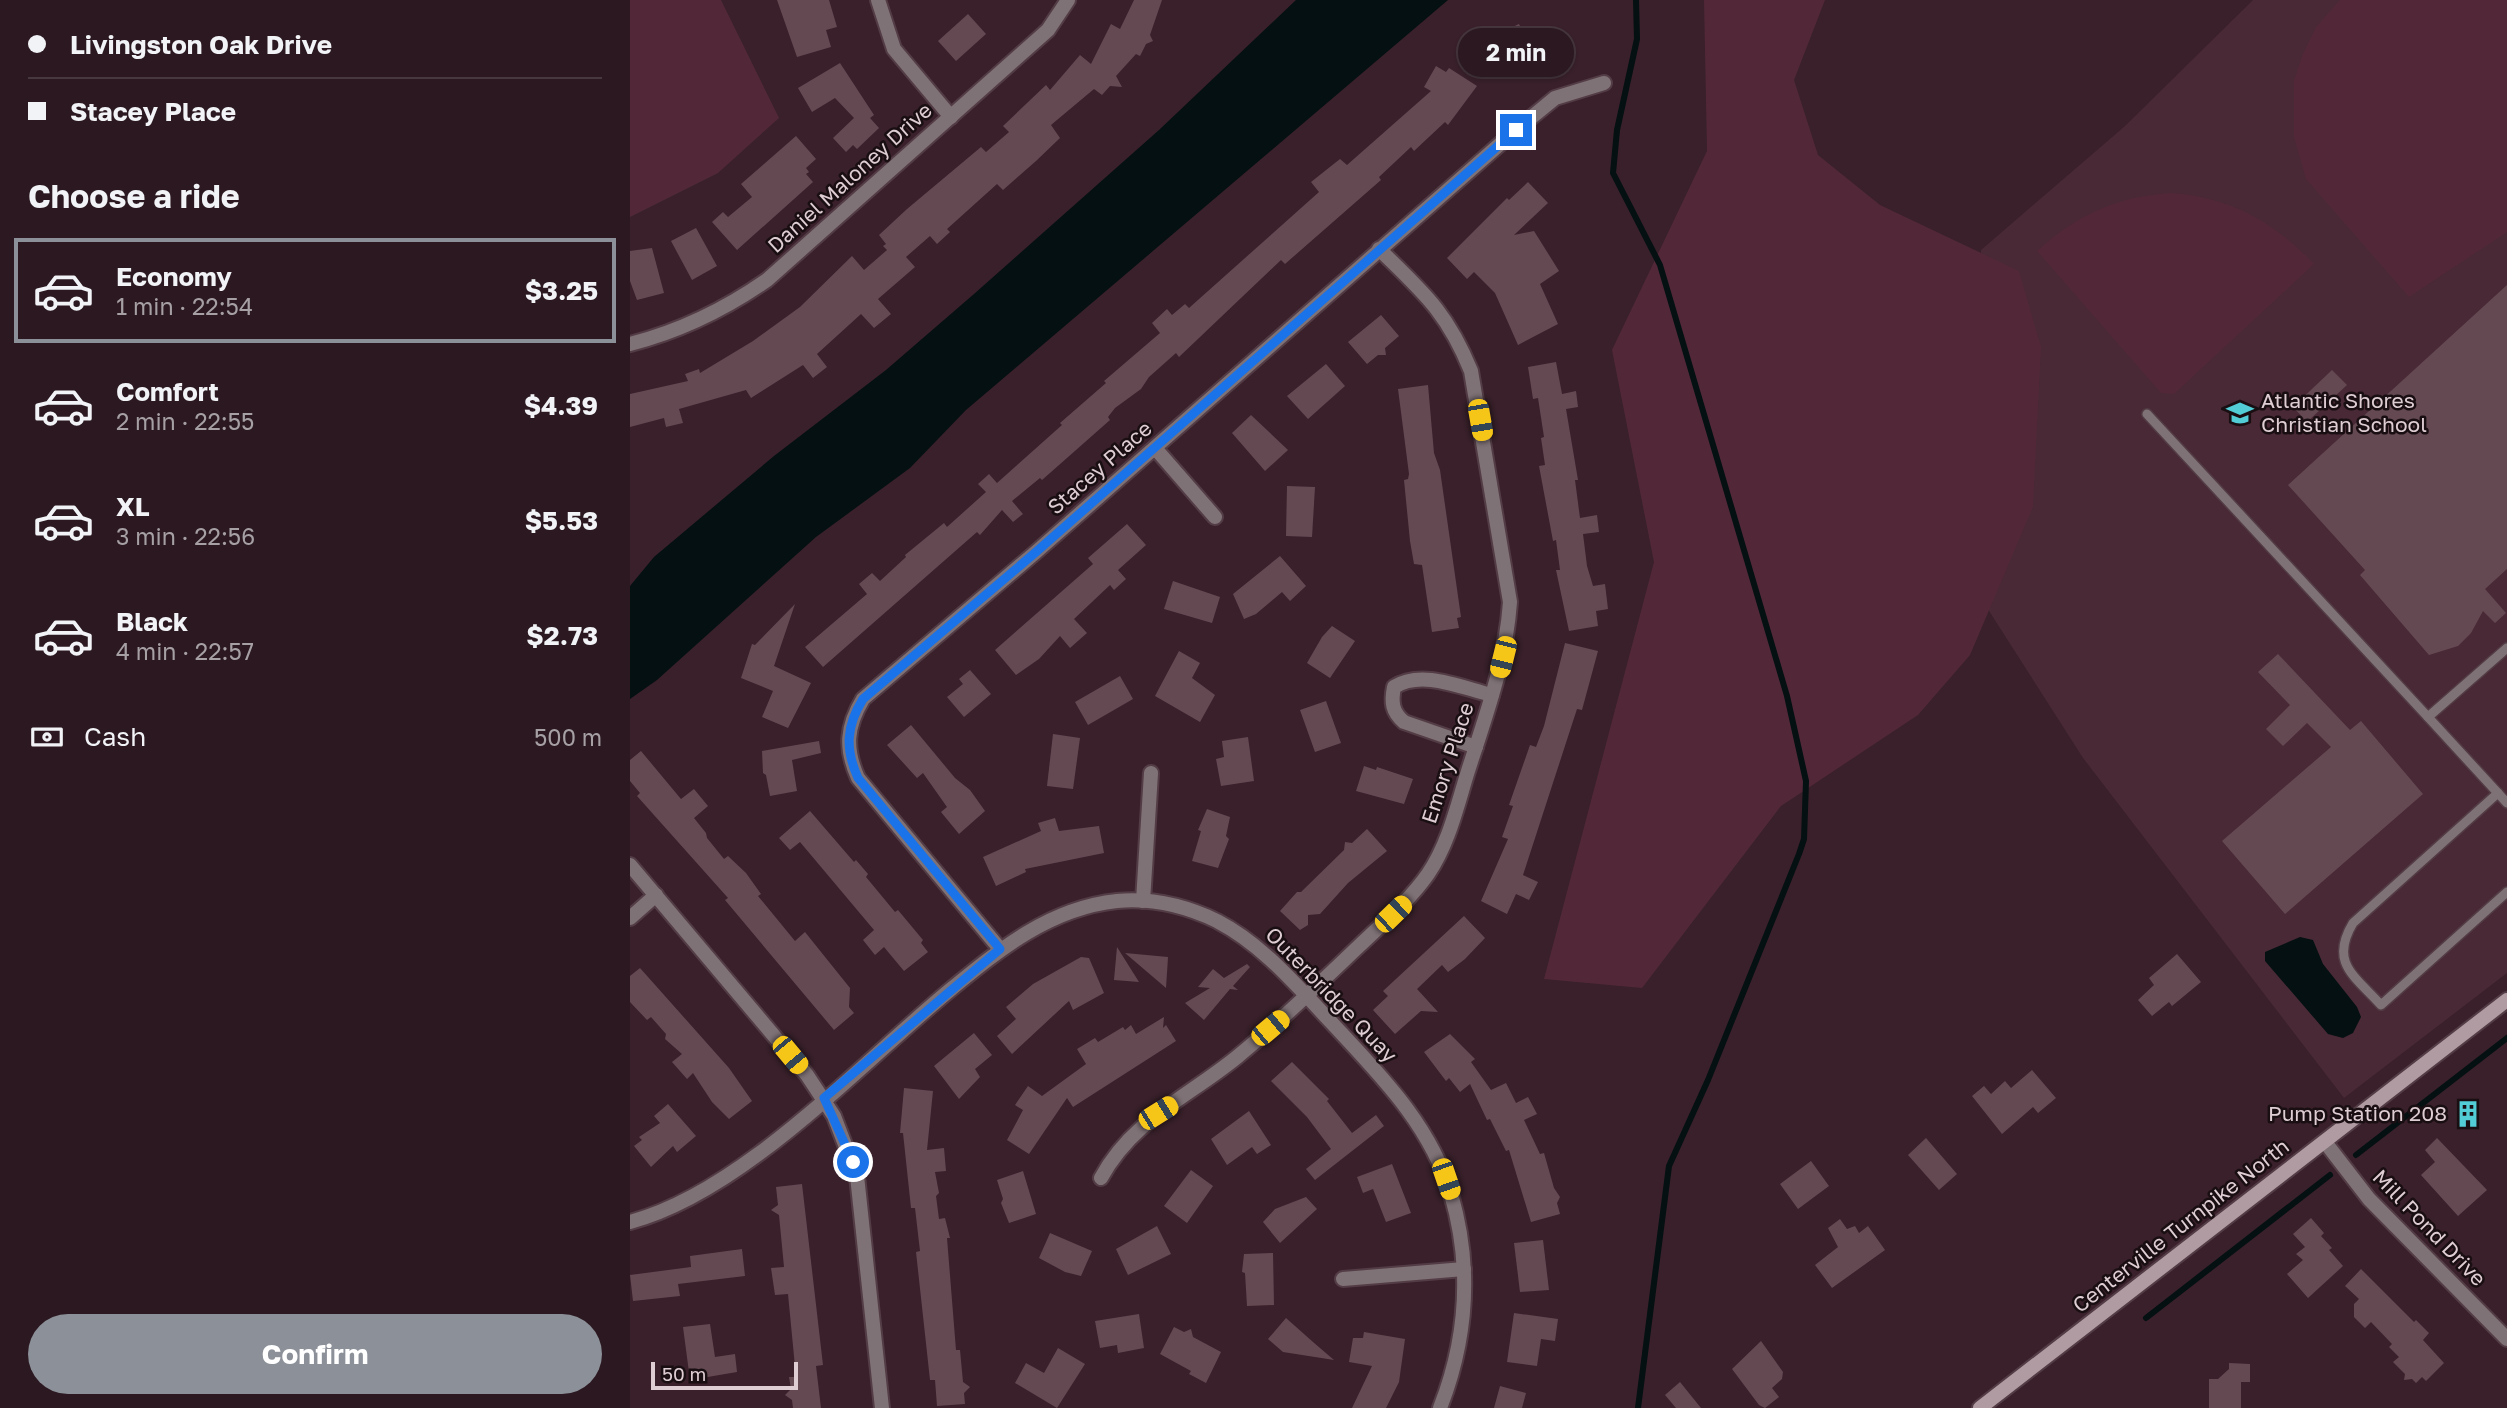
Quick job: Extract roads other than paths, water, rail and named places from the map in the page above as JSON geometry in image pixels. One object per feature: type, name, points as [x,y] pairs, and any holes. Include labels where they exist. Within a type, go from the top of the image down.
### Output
[{"type":"main road","name":"Centerville Turnpike North","points":[[1980,1408],[2507,1000]]},
{"type":"street","points":[[878,0],[894,50],[951,117]]},
{"type":"street","name":"Daniel Maloney Drive","points":[[630,344],[700,321],[757,288],[1048,30],[1068,0]]},
{"type":"street","name":"Stacey Place","points":[[1000,949],[858,778],[848,748],[848,731],[853,714],[870,692],[1155,448],[1555,98],[1604,83]]},
{"type":"street","name":"Emory Place","points":[[1101,1178],[1114,1153],[1129,1136],[1237,1057],[1307,996],[1410,897],[1428,873],[1450,831],[1493,695],[1507,639],[1510,602],[1471,371],[1457,336],[1435,303],[1379,250]]},
{"type":"street","points":[[1155,448],[1215,517]]},
{"type":"street","points":[[1476,747],[1405,722],[1396,716],[1391,702],[1394,687],[1406,680],[1421,678],[1493,695]]},
{"type":"street","points":[[1143,901],[1151,772]]},
{"type":"street","points":[[630,865],[824,1098],[848,1149],[857,1176],[883,1408]]},
{"type":"street","points":[[630,918],[656,895]]},
{"type":"street","name":"Outerbridge Quay","points":[[630,1222],[678,1204],[722,1179],[764,1149],[1000,949],[1025,932],[1077,910],[1117,901],[1169,904],[1217,921],[1274,961],[1401,1097],[1424,1132],[1440,1163],[1452,1196],[1464,1269],[1465,1304],[1459,1348],[1440,1408]]},
{"type":"street","name":"Mill Pond Drive","points":[[2325,1142],[2369,1199],[2507,1339]]},
{"type":"street","points":[[1343,1279],[1464,1269]]},
{"type":"lane","points":[[2147,414],[2507,803]]},
{"type":"lane","points":[[2428,717],[2507,648]]},
{"type":"lane","points":[[2498,793],[2353,923],[2342,947],[2343,963],[2381,1005],[2507,892]]},
{"type":"waterway","points":[[1636,0],[1637,39],[1617,130],[1613,173],[1660,265],[1787,696],[1806,781],[1804,839],[1799,854],[1708,1080],[1669,1166],[1638,1408]]},
{"type":"waterway","points":[[2356,1155],[2507,1038]]},
{"type":"waterway","points":[[2146,1318],[2330,1175]]},
{"type":"place","name":"Atlantic Shores Christian School","points":[[2240,413]]},
{"type":"place","name":"Pump Station 208","points":[[2468,1114]]}]
